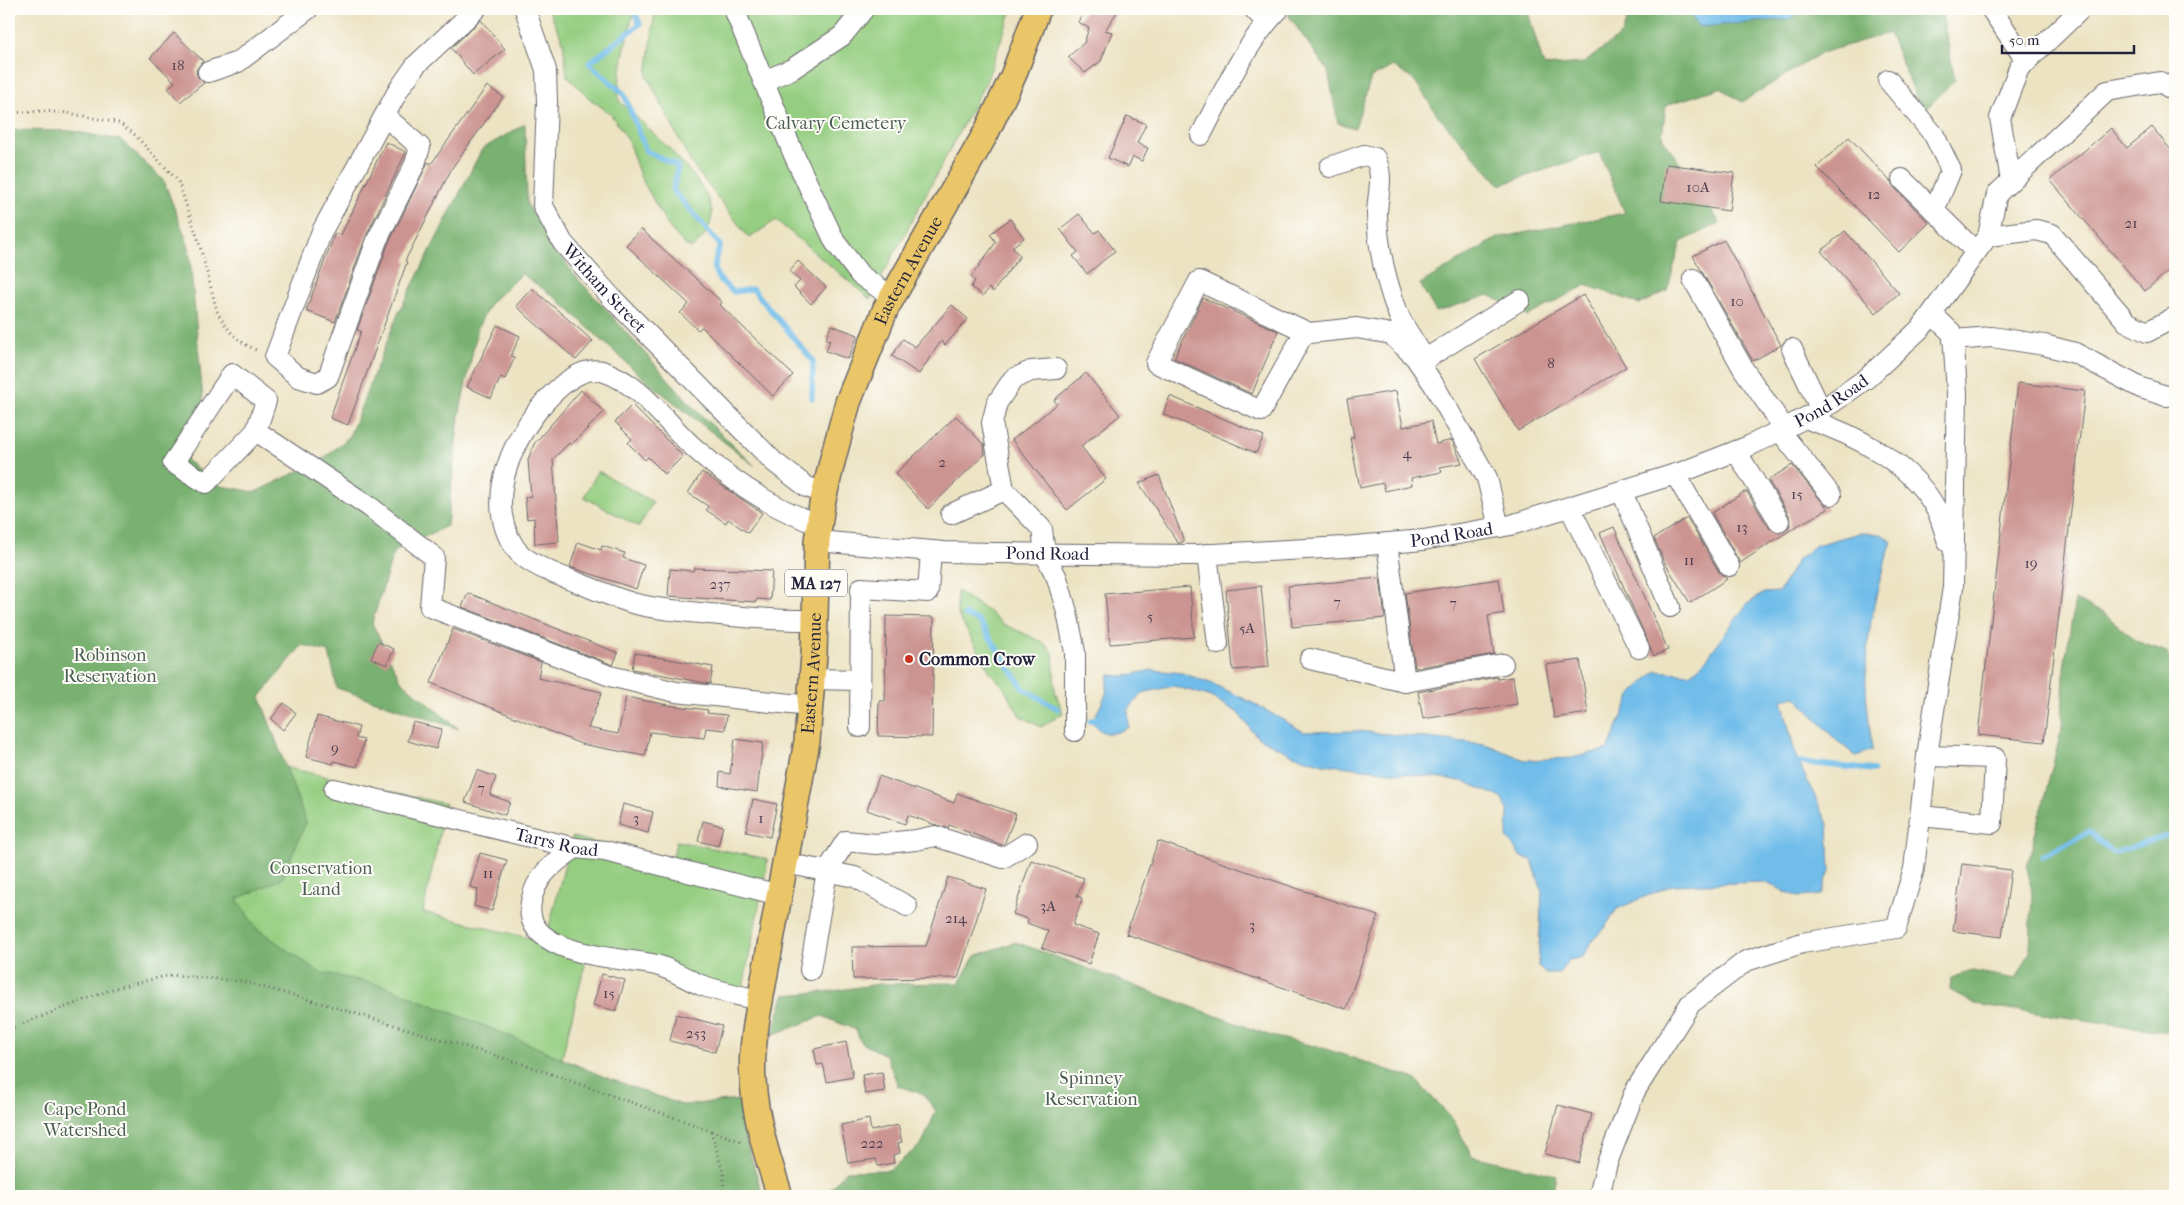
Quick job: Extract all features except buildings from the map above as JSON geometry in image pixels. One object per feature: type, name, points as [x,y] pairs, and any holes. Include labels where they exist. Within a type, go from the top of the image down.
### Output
[{"type":"main road","name":"Eastern Avenue","points":[[780,1196],[757,1112],[752,1079],[752,1053],[807,741],[812,679],[818,533],[825,493],[848,402],[864,359],[892,296],[986,133],[1013,76],[1038,9]]},
{"type":"street","points":[[208,72],[238,62],[308,9]]},
{"type":"street","points":[[385,116],[420,147],[415,164],[377,240],[328,377],[317,383],[298,377],[275,358],[322,231],[400,88],[416,65],[476,9]]},
{"type":"street","name":"Witham Street","points":[[525,9],[546,70],[547,102],[543,206],[563,243],[626,312],[774,462],[807,487],[825,493]]},
{"type":"street","points":[[734,9],[794,155],[835,242],[860,276],[892,296]]},
{"type":"street","points":[[764,81],[792,69],[842,36],[864,9]]},
{"type":"street","points":[[1991,9],[2027,62]]},
{"type":"street","points":[[2012,180],[2000,118],[2019,68],[2081,9]]},
{"type":"street","points":[[1201,135],[1266,13]]},
{"type":"street","points":[[1888,80],[1934,135],[1950,170],[1934,211]]},
{"type":"street","points":[[2175,91],[2160,82],[2107,91],[1997,194],[1988,236],[2036,230],[2052,234],[2127,322],[2147,332],[2175,317]]},
{"type":"street","points":[[1330,167],[1364,154],[1375,158],[1379,165],[1381,183],[1377,214],[1382,260],[1400,317],[1434,384],[1487,478],[1499,527]]},
{"type":"street","points":[[1902,179],[1976,252]]},
{"type":"street","name":"Pond Road","points":[[815,620],[740,617],[636,604],[542,570],[515,550],[505,527],[502,508],[503,489],[508,459],[517,439],[547,398],[567,381],[586,371],[600,371],[622,381],[652,403],[692,446],[739,483],[818,533],[931,551],[1045,554],[1273,552],[1423,540],[1499,527],[1622,492],[1736,451],[1813,414],[1867,378],[1922,327],[1988,236]]},
{"type":"street","points":[[1693,279],[1744,370],[1782,430],[1831,495]]},
{"type":"street","points":[[1306,331],[1261,411],[1156,363],[1199,281],[1306,331],[1309,333],[1358,328],[1391,334],[1422,361]]},
{"type":"street","points":[[1422,361],[1520,300]]},
{"type":"street","points":[[1599,1196],[1607,1164],[1635,1091],[1690,1004],[1746,961],[1802,943],[1896,928],[1914,869],[1927,756],[1952,586],[1957,393],[1954,340],[1953,334],[1932,314]]},
{"type":"street","points":[[1954,340],[1992,337],[2044,345],[2075,354],[2141,388],[2166,396],[2175,395]]},
{"type":"street","points":[[1792,349],[1813,414],[1834,428],[1878,450],[1912,477],[1938,512],[1952,554]]},
{"type":"street","points":[[1056,370],[1031,371],[1013,380],[997,403],[992,423],[1004,490],[1042,528],[1045,554],[1057,578],[1067,612],[1075,652],[1074,731]]},
{"type":"street","points":[[232,374],[266,401],[256,431],[206,483],[173,463],[232,374]]},
{"type":"street","points":[[256,431],[370,507],[434,558],[430,607],[610,676],[676,692],[810,706]]},
{"type":"street","points":[[1736,451],[1779,521]]},
{"type":"street","points":[[1675,474],[1729,566]]},
{"type":"street","points":[[951,514],[1004,490]]},
{"type":"street","points":[[1622,492],[1670,607]]},
{"type":"street","points":[[1570,508],[1639,648]]},
{"type":"street","points":[[1387,543],[1405,682]]},
{"type":"street","points":[[860,727],[861,588],[928,592],[931,551]]},
{"type":"street","points":[[1207,554],[1218,644]]},
{"type":"street","points":[[1310,659],[1405,682],[1503,664]]},
{"type":"street","points":[[812,679],[859,680]]},
{"type":"street","points":[[1920,816],[1992,823],[1995,758],[1927,756]]},
{"type":"street","name":"Tarrs Road","points":[[334,789],[575,848],[605,851],[779,895]]},
{"type":"street","points":[[810,970],[828,872],[846,841],[876,844],[935,836],[1003,858],[1026,843]]},
{"type":"street","points":[[575,848],[541,875],[533,893],[530,910],[534,926],[550,940],[569,950],[657,966],[701,985],[760,1001]]},
{"type":"street","points":[[785,863],[855,877],[907,906]]},
{"type":"path","points":[[9,113],[68,112],[119,123],[134,134],[178,181],[187,204],[217,311],[224,323],[235,338],[275,358]]},
{"type":"path","points":[[9,1030],[115,988],[171,974],[241,981],[520,1063],[767,1150]]},
{"type":"path","points":[[711,1130],[724,1176],[723,1196]]},
{"type":"green space","points":[[548,9],[636,9],[624,54],[619,82],[619,101],[675,155],[702,188],[710,203],[712,216],[709,226],[702,238],[692,248],[685,245],[668,226],[640,176],[627,138],[610,113],[590,99],[567,76],[563,41]]},
{"type":"green space","name":"Calvary Cemetery","points":[[655,9],[1012,9],[987,80],[870,299],[776,220],[749,238],[691,163],[647,76]]},
{"type":"green space","points":[[1295,9],[1527,9],[1544,66],[1584,63],[1622,34],[1630,9],[1941,9],[1955,80],[1923,112],[1889,33],[1821,53],[1742,102],[1720,88],[1666,105],[1662,137],[1720,223],[1681,242],[1667,291],[1640,304],[1586,285],[1528,316],[1489,295],[1436,312],[1420,284],[1497,238],[1625,213],[1599,152],[1500,185],[1438,116],[1415,81],[1393,66],[1371,78],[1355,128],[1338,123],[1328,71],[1288,15]]},
{"type":"green space","points":[[525,124],[527,204],[572,272],[698,412],[755,466],[644,379],[556,298],[522,274],[491,302],[478,327],[459,416],[447,526],[394,551],[372,623],[401,681],[459,729],[337,688],[329,652],[302,645],[260,697],[306,822],[282,879],[237,899],[256,928],[319,972],[385,986],[522,1041],[602,1076],[682,1105],[741,1100],[747,1143],[763,1196],[9,1196],[9,131],[71,131],[121,140],[164,181],[189,247],[204,411],[186,460],[221,486],[255,492],[322,460],[349,437],[397,316],[482,149]]},
{"type":"green space","points":[[598,471],[653,502],[639,527],[584,497]]},
{"type":"green space","points":[[957,591],[988,611],[1003,624],[1043,642],[1053,652],[1055,691],[1063,713],[1041,727],[1020,716],[1002,685],[990,672],[957,613]]},
{"type":"green space","points":[[2075,600],[2105,614],[2136,641],[2166,652],[2175,664],[2175,1033],[1974,1004],[1950,990],[1951,978],[1972,971],[2016,979],[2030,952],[2032,892],[2027,867],[2062,728],[2064,668]]},
{"type":"green space","name":"Conservation Land","points":[[223,753],[446,804],[423,912],[545,942],[572,837],[672,862],[676,841],[768,859],[742,993],[587,956],[561,1062],[270,968],[216,926]]},
{"type":"green space","name":"Spinney Reservation","points":[[1016,942],[1271,1036],[1323,1048],[1415,1079],[1454,1121],[1472,1156],[1556,1175],[1552,1196],[825,1196],[846,1171],[889,1170],[922,1144],[936,1111],[923,1094],[898,1086],[886,1055],[861,1043],[856,1030],[822,1016],[772,1035],[784,995],[833,991],[879,984],[959,983],[975,956]]},
{"type":"water","points":[[1686,9],[1802,9],[1790,19],[1699,27]]},
{"type":"water","points":[[1859,533],[1881,534],[1892,541],[1877,590],[1868,640],[1866,682],[1872,750],[1856,756],[1836,740],[1796,697],[1782,700],[1796,757],[1828,824],[1830,870],[1821,895],[1798,897],[1764,882],[1672,885],[1617,909],[1605,927],[1593,940],[1583,957],[1569,960],[1559,973],[1546,973],[1538,966],[1542,891],[1532,860],[1521,857],[1507,837],[1508,813],[1502,798],[1465,782],[1323,764],[1293,755],[1257,737],[1237,712],[1209,696],[1174,686],[1142,693],[1128,710],[1129,727],[1114,733],[1106,733],[1097,728],[1093,723],[1106,694],[1109,675],[1125,676],[1152,670],[1182,673],[1213,684],[1253,703],[1304,732],[1358,731],[1485,744],[1525,760],[1572,758],[1608,749],[1632,693],[1656,671],[1689,674],[1701,666],[1747,604],[1764,593],[1779,592],[1798,559],[1816,545]]},
{"type":"waterway","points":[[633,9],[640,24],[589,63],[624,94],[646,151],[678,166],[673,190],[720,245],[715,261],[715,272],[721,281],[734,292],[753,289],[813,361],[812,398]]},
{"type":"waterway","points":[[964,615],[979,621],[1023,688],[1058,709]]},
{"type":"waterway","points":[[1090,721],[1101,716]]},
{"type":"waterway","points":[[1790,761],[1873,770]]},
{"type":"waterway","points":[[2043,856],[2089,832],[2114,853],[2175,833]]},
{"type":"place","name":"Common Crow","points":[[909,659]]},
{"type":"park label","name":"Robinson Reservation","points":[[110,665]]},
{"type":"park label","name":"Cape Pond Watershed","points":[[85,1119]]}]
